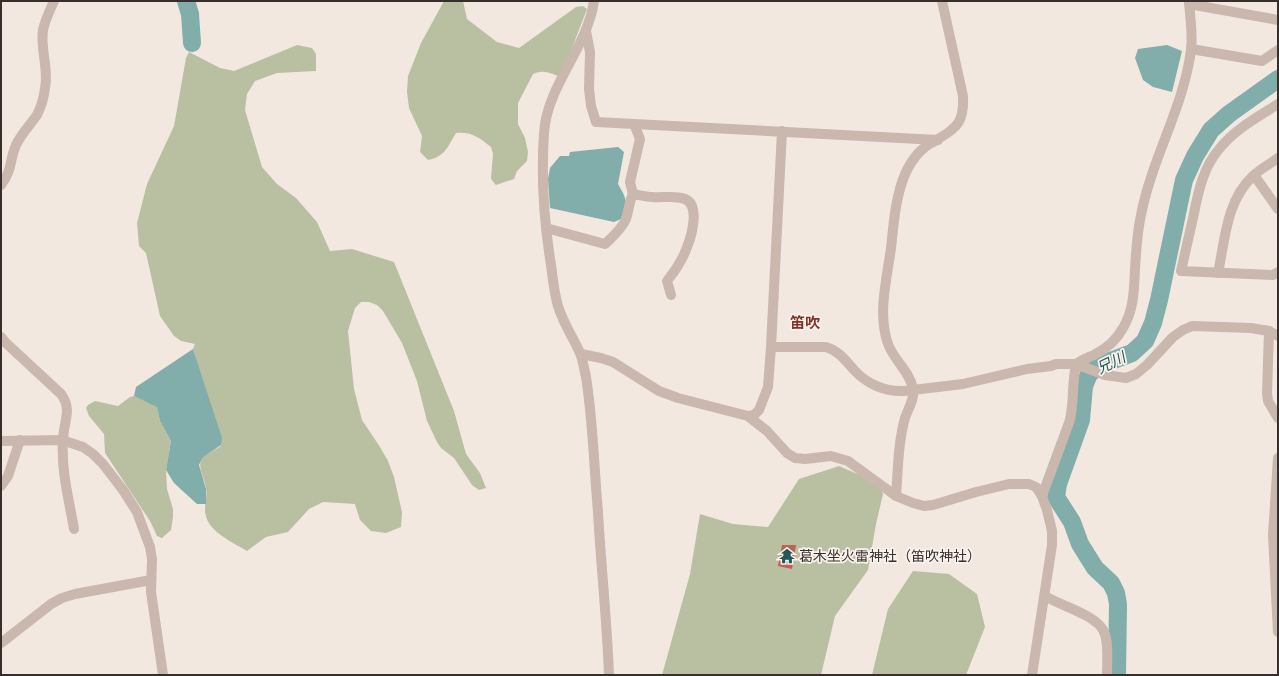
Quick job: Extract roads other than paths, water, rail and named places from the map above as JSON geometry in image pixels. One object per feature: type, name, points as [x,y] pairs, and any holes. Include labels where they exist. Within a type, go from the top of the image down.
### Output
[{"type":"street","points":[[1,185],[7,178],[11,168],[16,146],[37,114],[42,102],[46,74],[43,31],[54,1]]},
{"type":"street","points":[[594,1],[593,11],[586,31],[552,100],[546,116],[544,132],[543,184],[548,252],[558,307],[581,354],[586,377],[593,436],[609,675]]},
{"type":"street","points":[[896,496],[902,433],[914,389],[910,380],[892,354],[887,342],[884,327],[884,299],[898,198],[902,180],[909,166],[926,146],[954,130],[961,120],[964,108],[963,96],[942,1]]},
{"type":"street","points":[[1042,496],[1070,420],[1073,384],[1079,365],[1083,358],[1094,355],[1116,339],[1129,316],[1133,303],[1136,239],[1141,215],[1156,160],[1181,93],[1191,49],[1189,3],[1278,20]]},
{"type":"street","points":[[586,31],[590,52],[589,90],[591,106],[596,122],[938,140]]},
{"type":"street","points":[[1191,49],[1262,61],[1278,50]]},
{"type":"street","points":[[1278,104],[1232,135],[1211,160],[1203,176],[1181,271],[1273,275],[1278,272]]},
{"type":"street","points":[[546,228],[605,244],[619,230],[625,221],[633,194],[630,182],[640,139],[634,124]]},
{"type":"street","points":[[581,354],[613,362],[659,391],[672,396],[748,416],[754,416],[763,402],[768,387],[782,131]]},
{"type":"street","points":[[1218,273],[1231,210],[1235,199],[1241,189],[1254,175],[1278,158]]},
{"type":"street","points":[[1254,175],[1278,209]]},
{"type":"street","points":[[633,194],[650,197],[678,197],[686,199],[691,204],[694,213],[692,229],[687,247],[676,270],[668,281],[671,295]]},
{"type":"street","points":[[771,347],[834,349],[869,383],[896,392],[963,384],[1027,368],[1052,366],[1056,364],[1079,365],[1105,375],[1126,378],[1136,374],[1147,365],[1173,337],[1192,326],[1251,328],[1269,331],[1278,336]]},
{"type":"street","points":[[1269,331],[1267,393],[1268,401],[1278,418]]},
{"type":"street","points":[[1,337],[66,401],[68,408],[62,440],[64,473],[74,529]]},
{"type":"street","points":[[748,416],[767,431],[787,453],[795,458],[805,459],[831,456],[844,459],[896,496],[924,506],[933,505],[976,492],[1020,483],[1029,484],[1036,487],[1042,496],[1051,520],[1052,545],[1032,675]]},
{"type":"street","points":[[1,440],[62,440],[83,447],[103,464],[137,512],[145,531],[151,553],[151,592],[163,675]]},
{"type":"street","points":[[1,486],[8,476],[20,440]]},
{"type":"street","points":[[1278,458],[1273,535],[1278,632]]},
{"type":"street","points":[[1,643],[51,604],[62,598],[75,594],[151,580]]},
{"type":"street","points":[[1045,596],[1062,606],[1085,614],[1099,625],[1104,632],[1106,640],[1107,675]]},
{"type":"water","points":[[1167,45],[1182,51],[1172,92],[1153,87],[1143,80],[1135,58],[1138,49]]},
{"type":"water","points":[[618,147],[624,152],[618,184],[626,201],[621,219],[614,222],[550,208],[548,179],[550,168],[560,156],[569,156],[570,152]]},
{"type":"water","points":[[193,349],[222,438],[221,445],[202,458],[199,465],[206,489],[206,504],[197,504],[174,483],[166,470],[171,441],[160,421],[157,407],[134,396],[136,387]]},
{"type":"waterway","points":[[186,1],[190,14],[192,43]]},
{"type":"waterway","name":"兄川","points":[[1117,675],[1118,604],[1116,593],[1111,583],[1095,568],[1080,544],[1072,522],[1056,497],[1058,484],[1081,420],[1084,386],[1089,374],[1100,365],[1132,353],[1145,341],[1153,323],[1159,300],[1184,180],[1195,156],[1211,130],[1229,114],[1278,79]]},
{"type":"place","name":"葛木坐火雷神社（笛吹神社）","points":[[787,556]]},
{"type":"district","name":"笛吹","points":[[805,323]]}]
